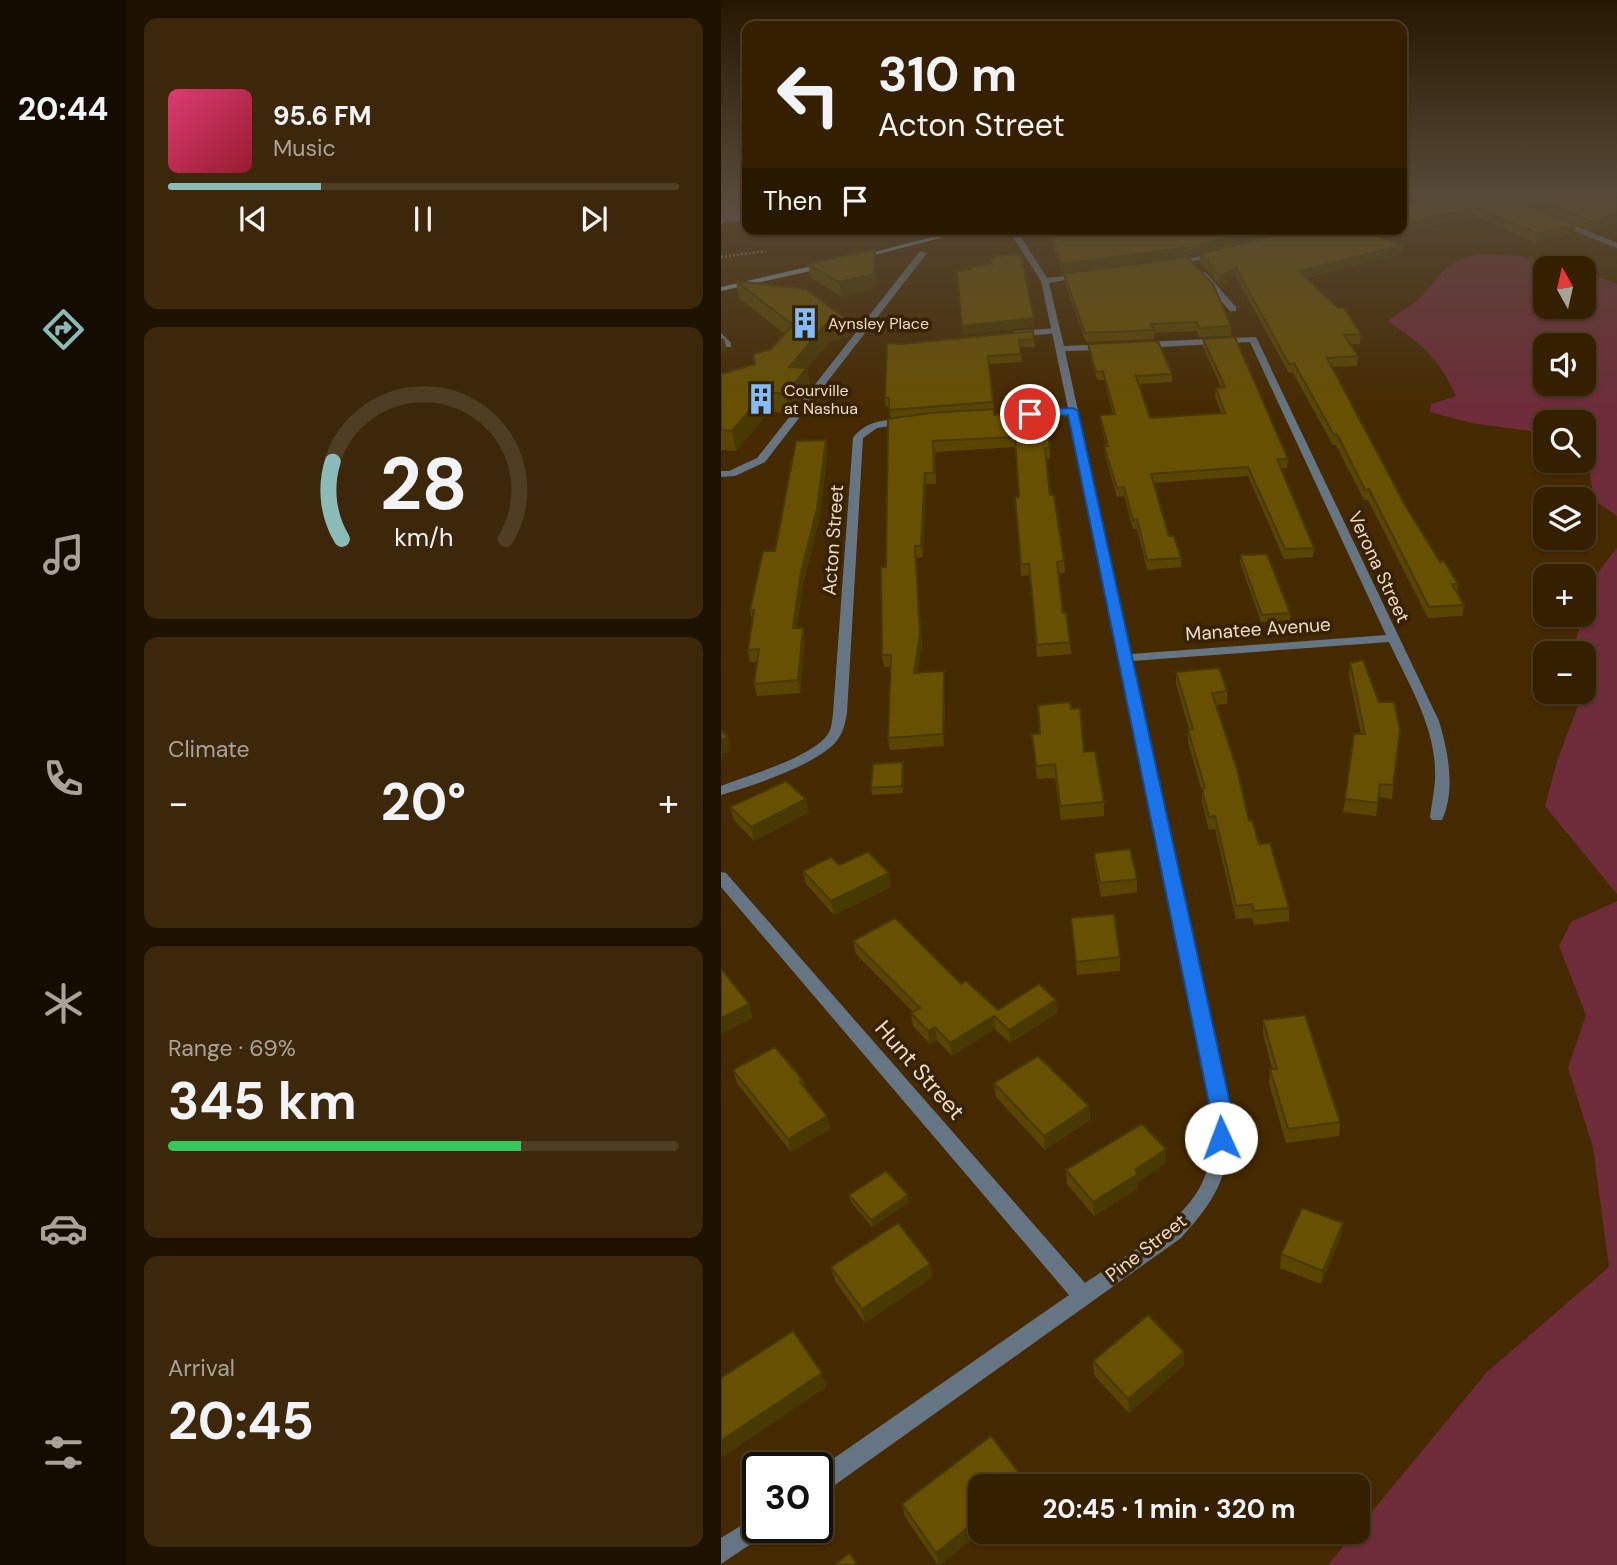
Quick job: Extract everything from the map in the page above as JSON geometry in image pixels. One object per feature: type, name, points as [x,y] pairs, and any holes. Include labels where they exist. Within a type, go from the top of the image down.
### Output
[{"type":"street","points":[[721,289],[817,267]]},
{"type":"street","points":[[721,474],[731,474],[761,460],[912,267]]},
{"type":"street","name":"Pine Street","points":[[833,1473],[1174,1232],[1201,1204],[1218,1172],[1220,1103],[1060,349],[1045,281],[1036,267]]},
{"type":"street","points":[[1196,267],[1233,309]]},
{"type":"street","points":[[1045,281],[1098,274]]},
{"type":"street","points":[[737,285],[751,293]]},
{"type":"street","points":[[850,325],[861,332]]},
{"type":"street","points":[[1010,334],[1056,331]]},
{"type":"street","points":[[721,336],[727,345]]},
{"type":"street","name":"Verona Street","points":[[1125,346],[1253,339],[1432,721],[1440,745],[1444,771],[1437,817]]},
{"type":"street","points":[[1060,349],[1112,346]]},
{"type":"street","points":[[1004,415],[1073,411]]},
{"type":"street","name":"Acton Street","points":[[721,792],[806,757],[825,746],[833,737],[840,713],[858,438],[871,427],[918,421]]},
{"type":"street","name":"Manatee Avenue","points":[[1125,658],[1394,638]]},
{"type":"street","name":"Hunt Street","points":[[721,877],[1083,1296]]},
{"type":"street","points":[[721,1552],[742,1537]]},
{"type":"shaded area","points":[[1449,267],[1533,267],[1533,319],[1596,319],[1596,276],[1617,284],[1617,516],[1596,501],[1596,487],[1592,487],[1590,473],[1596,473],[1596,410],[1533,410],[1533,431],[1471,423],[1430,412],[1431,404],[1456,396],[1436,361],[1388,321],[1421,297]]},
{"type":"shaded area","points":[[1617,548],[1617,894],[1545,806],[1558,758],[1579,704],[1596,704],[1596,641],[1576,639],[1580,627],[1596,627],[1596,575]]},
{"type":"shaded area","points":[[1617,901],[1617,1565],[1328,1565],[1345,1544],[1370,1544],[1370,1514],[1487,1372],[1609,1267],[1593,1148],[1568,1068],[1586,1015],[1559,946],[1571,922]]},
{"type":"building","points":[[813,267],[874,267],[874,274],[839,282]]},
{"type":"building","points":[[970,267],[1024,267],[1034,318],[962,326],[957,271],[971,269]]},
{"type":"building","points":[[1114,267],[1197,267],[1213,284],[1231,326],[1199,328],[1197,322],[1151,324],[1154,330],[1085,333],[1064,274]]},
{"type":"building","points":[[1212,267],[1315,267],[1299,271],[1338,308],[1344,308],[1361,334],[1344,335],[1358,356],[1327,358],[1405,505],[1440,562],[1444,561],[1458,584],[1452,584],[1464,605],[1429,607],[1369,489],[1365,490],[1337,434],[1334,435],[1294,363],[1289,364],[1236,268],[1220,276]]},
{"type":"building","points":[[736,281],[806,289],[846,319],[826,324],[789,367],[807,368],[786,394],[765,392],[732,431],[721,430],[721,374],[755,364],[753,354],[771,349],[793,325]]},
{"type":"building","points":[[1033,331],[1034,339],[1019,340],[1021,354],[988,356],[993,402],[889,410],[889,398],[885,398],[887,343],[902,344]]},
{"type":"building","points":[[1235,337],[1288,459],[1277,459],[1314,548],[1285,549],[1248,467],[1151,474],[1169,536],[1174,536],[1181,558],[1147,560],[1137,519],[1133,520],[1124,487],[1117,488],[1104,446],[1108,446],[1100,415],[1115,414],[1103,371],[1096,372],[1088,344],[1158,341],[1172,374],[1136,376],[1150,418],[1225,413],[1216,388],[1225,387],[1203,339]]},
{"type":"building","points":[[994,409],[994,415],[1038,412],[1039,416],[1045,416],[1050,448],[1045,448],[1050,495],[1054,495],[1064,561],[1057,562],[1063,613],[1066,613],[1070,642],[1037,645],[1029,564],[1021,564],[1015,497],[1019,497],[1015,437],[933,441],[934,473],[925,473],[921,546],[915,546],[920,633],[914,673],[944,671],[943,734],[888,738],[891,655],[882,655],[881,567],[886,567],[888,419]]},
{"type":"building","points":[[826,440],[817,509],[801,572],[793,628],[803,628],[798,680],[754,684],[759,649],[748,650],[754,610],[750,610],[763,551],[775,551],[796,441]]},
{"type":"building","points":[[1267,554],[1290,613],[1262,615],[1240,555]]},
{"type":"building","points":[[1363,660],[1379,702],[1394,702],[1400,729],[1393,785],[1380,784],[1378,803],[1345,799],[1354,734],[1365,734],[1350,663]]},
{"type":"building","points":[[1219,668],[1227,691],[1212,693],[1237,769],[1249,821],[1252,820],[1259,844],[1270,843],[1289,908],[1254,911],[1252,904],[1236,906],[1215,816],[1209,817],[1202,789],[1205,788],[1188,730],[1193,729],[1176,672]]},
{"type":"building","points":[[1070,702],[1071,709],[1080,708],[1084,752],[1095,751],[1104,802],[1060,806],[1055,764],[1036,766],[1032,734],[1040,734],[1038,705]]},
{"type":"building","points":[[721,730],[728,737],[721,740]]},
{"type":"building","points":[[903,762],[902,786],[871,788],[873,764]]},
{"type":"building","points":[[786,781],[806,799],[751,827],[730,807]]},
{"type":"building","points":[[1130,849],[1137,879],[1100,883],[1094,853]]},
{"type":"building","points":[[868,852],[889,873],[831,901],[803,871],[831,857],[839,865]]},
{"type":"building","points":[[1114,914],[1120,957],[1076,962],[1071,918]]},
{"type":"building","points":[[895,918],[961,984],[966,981],[998,1010],[1039,984],[1056,1000],[1009,1030],[994,1016],[950,1043],[935,1027],[928,1031],[911,1013],[920,1008],[853,941]]},
{"type":"building","points":[[721,968],[749,1004],[721,1018]]},
{"type":"building","points":[[1305,1015],[1340,1122],[1288,1129],[1270,1069],[1277,1069],[1263,1020]]},
{"type":"building","points":[[775,1047],[803,1080],[800,1082],[827,1116],[788,1139],[733,1070]]},
{"type":"building","points":[[1038,1056],[1089,1106],[1044,1136],[994,1083]]},
{"type":"building","points":[[1142,1124],[1166,1149],[1135,1170],[1138,1174],[1093,1202],[1066,1170]]},
{"type":"building","points":[[886,1171],[908,1195],[871,1220],[849,1195]]},
{"type":"building","points":[[1302,1208],[1343,1223],[1323,1271],[1281,1254]]},
{"type":"building","points":[[898,1223],[930,1264],[862,1309],[831,1267]]},
{"type":"building","points":[[1148,1315],[1184,1352],[1128,1399],[1093,1361]]},
{"type":"building","points":[[793,1331],[822,1373],[721,1441],[721,1378]]},
{"type":"building","points":[[991,1436],[1020,1474],[968,1474],[968,1528],[936,1553],[902,1504]]},
{"type":"building","points":[[850,1553],[857,1565],[834,1565]]},
{"type":"place","name":"Aynsley Place","points":[[805,323]]},
{"type":"place","name":"Courville at Nashua","points":[[761,399]]},
{"type":"route","points":[[1030,414],[1073,411],[1220,1103],[1221,1138]]}]
